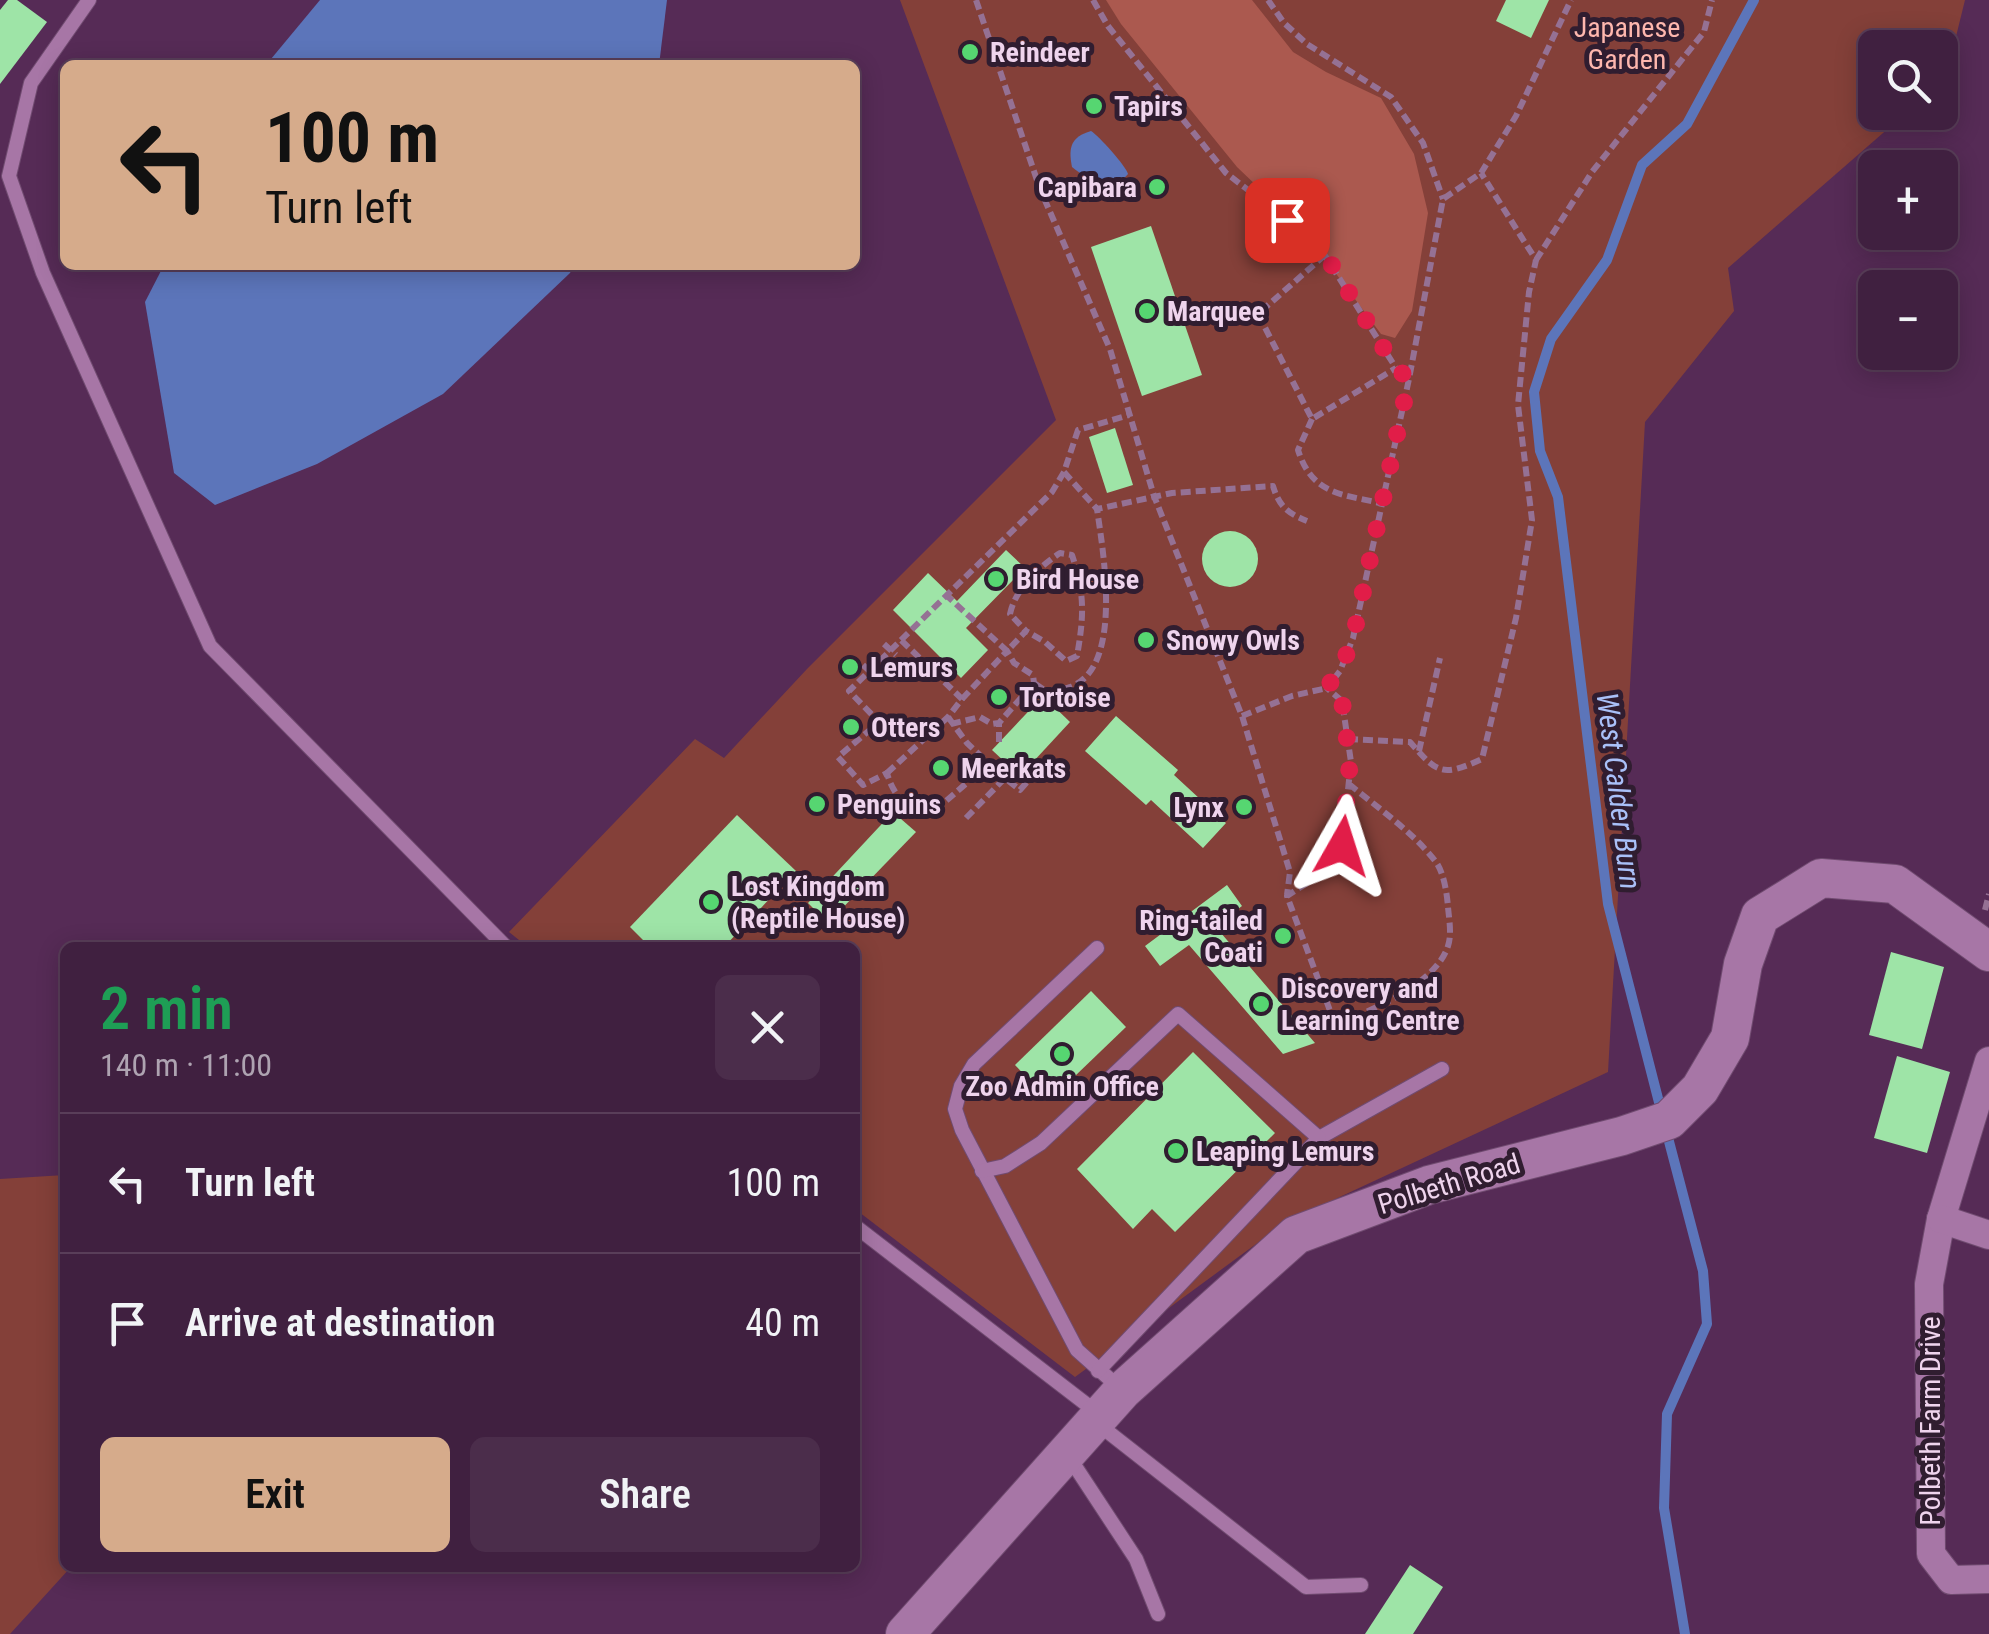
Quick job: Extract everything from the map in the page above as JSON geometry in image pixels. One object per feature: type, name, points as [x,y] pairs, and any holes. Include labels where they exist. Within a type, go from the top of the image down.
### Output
[{"type":"street","name":"Polbeth Road","points":[[905,1634],[1066,1452],[1104,1399],[1296,1235],[1429,1185],[1622,1136],[1669,1120],[1700,1089],[1730,1038],[1744,964],[1760,916],[1821,878],[1894,884],[1989,952]]},
{"type":"street","name":"Polbeth Farm Drive","points":[[1989,1061],[1940,1219],[1928,1284],[1931,1554],[1950,1580],[1989,1579]]},
{"type":"street","points":[[1940,1219],[1989,1235]]},
{"type":"lane","points":[[89,0],[31,82],[9,176],[43,273],[210,646],[501,942]]},
{"type":"lane","points":[[1097,948],[974,1064],[955,1109],[982,1171],[1104,1399]]},
{"type":"lane","points":[[982,1171],[1005,1166],[1041,1143],[1178,1014],[1319,1138]]},
{"type":"lane","points":[[1104,1399],[1319,1138],[1442,1069]]},
{"type":"lane","points":[[860,1229],[1104,1399],[1306,1587],[1361,1585]]},
{"type":"lane","points":[[1066,1452],[1136,1559],[1158,1614]]},
{"type":"path","points":[[976,0],[1040,189],[1110,349],[1154,496],[1242,716],[1290,872],[1287,896],[1335,1024],[1380,1008],[1416,985],[1447,950],[1450,937],[1448,902],[1439,866],[1348,784]]},
{"type":"path","points":[[1093,0],[1108,26],[1226,172],[1318,243],[1396,368],[1409,379]]},
{"type":"path","points":[[1242,716],[1292,696],[1326,688],[1340,671],[1353,638],[1443,199],[1423,143],[1391,96],[1307,44],[1284,23],[1268,0]]},
{"type":"path","points":[[1443,199],[1481,174],[1516,116],[1571,0]]},
{"type":"path","points":[[1348,739],[1410,742],[1433,768],[1456,771],[1482,760],[1522,588],[1532,520],[1518,406],[1536,260],[1592,172],[1704,32],[1712,0]]},
{"type":"path","points":[[1481,174],[1536,260]]},
{"type":"path","points":[[1312,420],[1258,314],[1326,255]]},
{"type":"path","points":[[1380,503],[1332,492],[1311,479],[1298,450],[1312,420],[1396,368]]},
{"type":"path","points":[[1026,631],[962,700],[950,720],[887,773],[863,784],[838,757],[879,722],[849,692],[1052,492],[1064,472],[1078,430],[1129,415]]},
{"type":"path","points":[[1034,683],[1046,691],[1073,686],[1092,667],[1103,641],[1108,606],[1097,509],[1064,472]]},
{"type":"path","points":[[1097,509],[1154,496],[1273,486],[1278,503],[1291,515],[1306,521]]},
{"type":"path","points":[[1060,553],[1072,555],[1084,613],[1077,656],[1066,662],[1046,642],[1026,631],[1010,614],[1013,599],[1047,562],[1060,553]]},
{"type":"path","points":[[945,594],[1007,651],[1014,663],[1033,675],[1034,683],[1000,723],[999,742]]},
{"type":"path","points":[[901,640],[962,700]]},
{"type":"path","points":[[884,644],[896,655]]},
{"type":"path","points":[[1419,752],[1440,658]]},
{"type":"path","points":[[863,665],[876,677]]},
{"type":"path","points":[[1287,896],[1332,867],[1342,846],[1348,739],[1342,701],[1326,688]]},
{"type":"path","points":[[1010,711],[1019,721]]},
{"type":"path","points":[[950,720],[980,717],[992,724],[1000,723]]},
{"type":"path","points":[[887,773],[892,789],[912,810],[930,815],[939,810],[985,767],[985,760],[950,720]]},
{"type":"path","points":[[966,818],[1005,778],[1020,790],[1030,772],[1044,763],[1038,757]]},
{"type":"green space","name":"Japanese Garden","points":[[900,0],[1965,0],[1958,30],[1858,30],[1858,130],[1886,130],[1864,150],[1858,150],[1858,155],[1728,268],[1734,311],[1645,422],[1608,1072],[1286,1222],[1075,1377],[860,1213],[860,942],[522,942],[509,932],[695,739],[724,758],[807,669],[1056,420]]},
{"type":"green space","points":[[60,1175],[60,1572],[66,1572],[10,1634],[0,1634],[0,1179]]},
{"type":"shaded area","points":[[1106,0],[1252,0],[1293,52],[1381,98],[1414,154],[1428,213],[1412,311],[1395,338],[1381,334],[1305,232],[1237,167],[1121,24]]},
{"type":"water","points":[[320,0],[667,0],[660,60],[270,60]]},
{"type":"water","points":[[1091,131],[1126,170],[1128,174],[1122,179],[1100,182],[1072,167],[1072,144]]},
{"type":"water","points":[[161,270],[572,270],[443,394],[317,464],[215,505],[174,473],[145,302]]},
{"type":"building","points":[[8,0],[17,0],[47,22],[0,84],[0,10]]},
{"type":"building","points":[[1506,0],[1549,0],[1531,38],[1496,21]]},
{"type":"building","name":"Marquee","points":[[1151,226],[1202,375],[1142,396],[1091,247]]},
{"type":"building","points":[[1115,428],[1133,485],[1107,493],[1089,437]]},
{"type":"building","points":[[1230,531],[1250,539],[1258,559],[1250,579],[1230,587],[1210,579],[1202,559],[1210,539]]},
{"type":"building","points":[[1006,550],[1025,568],[966,628],[988,650],[961,678],[893,610],[928,573],[957,601]]},
{"type":"building","points":[[1043,696],[1070,722],[1020,776],[992,750]]},
{"type":"building","points":[[1116,716],[1178,770],[1174,775],[1226,823],[1203,848],[1151,800],[1146,805],[1085,751]]},
{"type":"building","points":[[893,812],[916,832],[828,923],[808,903]]},
{"type":"building","name":"Lost Kingdom (Reptile House)","points":[[737,815],[796,871],[729,942],[645,942],[630,927]]},
{"type":"building","points":[[1227,885],[1242,906],[1215,926],[1315,1043],[1283,1054],[1189,945],[1160,966],[1145,946]]},
{"type":"building","points":[[1891,952],[1944,967],[1922,1049],[1869,1035]]},
{"type":"building","name":"Zoo Admin Office","points":[[1091,991],[1126,1027],[1049,1101],[1015,1065]]},
{"type":"building","name":"Leaping Lemurs","points":[[1193,1052],[1275,1133],[1175,1232],[1152,1209],[1133,1229],[1077,1169]]},
{"type":"building","points":[[1897,1056],[1950,1072],[1927,1153],[1874,1138]]},
{"type":"building","points":[[1410,1565],[1443,1587],[1413,1634],[1365,1634]]},
{"type":"waterway","name":"West Calder Burn","points":[[1662,1114],[1608,904],[1558,497],[1540,451],[1534,392],[1551,339],[1607,260],[1642,165],[1687,124],[1754,0]]},
{"type":"waterway","name":"West Calder Burn","points":[[1666,1130],[1703,1271],[1707,1324],[1667,1414],[1664,1508],[1685,1634]]},
{"type":"place","name":"Reindeer","points":[[970,52]]},
{"type":"place","name":"Tapirs","points":[[1094,106]]},
{"type":"place","name":"Capibara","points":[[1157,187]]},
{"type":"place","name":"Marquee","points":[[1147,311]]},
{"type":"place","name":"Bird House","points":[[996,579]]},
{"type":"place","name":"Snowy Owls","points":[[1146,640]]},
{"type":"place","name":"Lemurs","points":[[850,667]]},
{"type":"place","name":"Tortoise","points":[[999,697]]},
{"type":"place","name":"Otters","points":[[851,727]]},
{"type":"place","name":"Meerkats","points":[[941,768]]},
{"type":"place","name":"Penguins","points":[[817,804]]},
{"type":"place","name":"Lynx","points":[[1244,807]]},
{"type":"place","name":"Lost Kingdom (Reptile House)","points":[[711,902]]},
{"type":"place","name":"Ring-tailed Coati","points":[[1283,936]]},
{"type":"place","name":"Discovery and Learning Centre","points":[[1261,1004]]},
{"type":"place","name":"Zoo Admin Office","points":[[1062,1054]]},
{"type":"place","name":"Leaping Lemurs","points":[[1176,1151]]},
{"type":"route","points":[[1287,220],[1318,243],[1396,368],[1409,379],[1353,638],[1340,671],[1326,688],[1342,701],[1348,739],[1350,762],[1342,846]]}]
